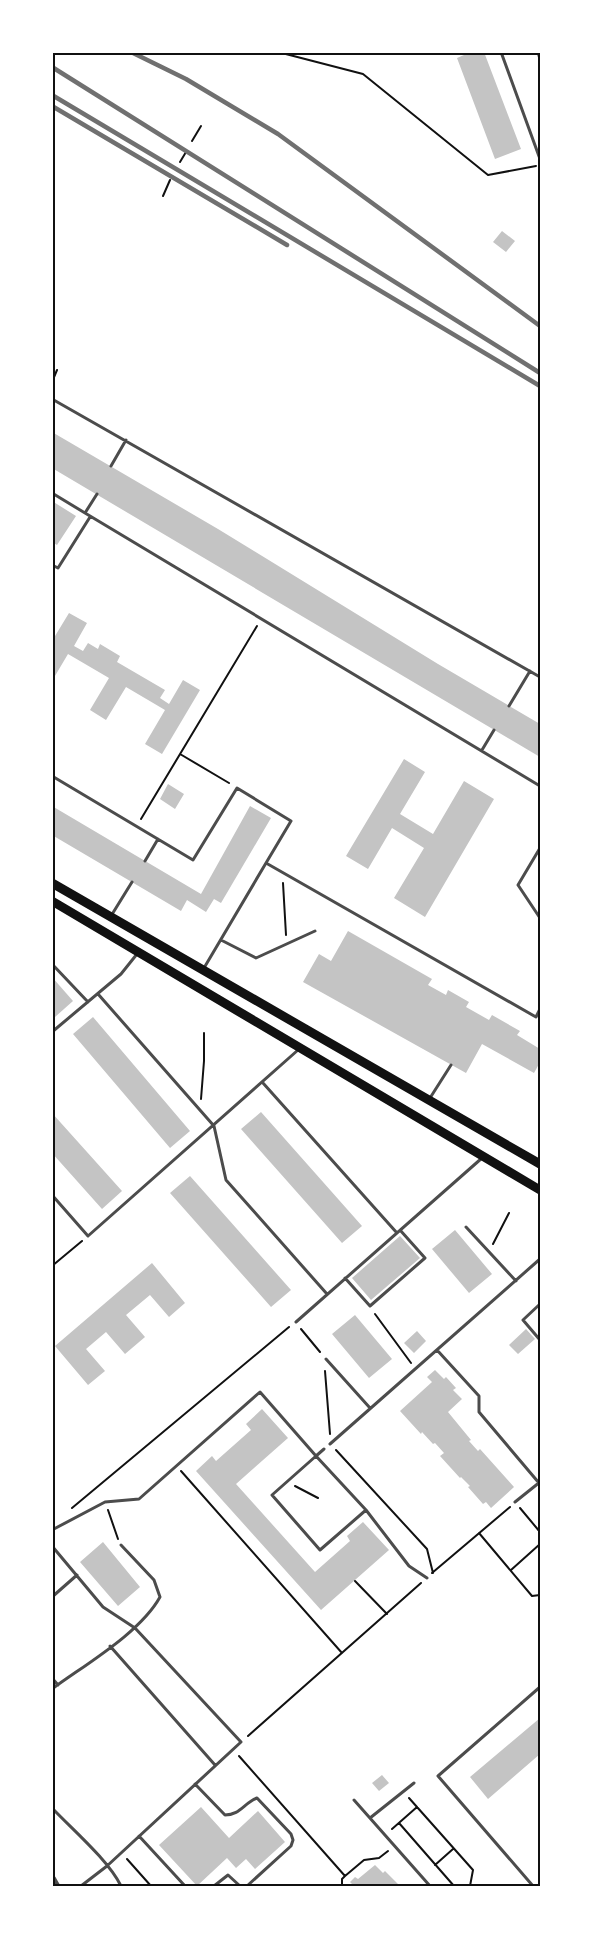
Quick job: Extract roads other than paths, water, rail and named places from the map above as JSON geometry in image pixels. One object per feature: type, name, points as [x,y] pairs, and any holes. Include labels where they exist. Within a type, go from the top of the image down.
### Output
[{"type":"main road","points":[[52,883],[540,1164]]},
{"type":"main road","points":[[52,901],[540,1190]]},
{"type":"street","points":[[52,1879],[56,1887]]},
{"type":"lane","points":[[501,52],[540,159]]},
{"type":"lane","points":[[538,52],[540,59]]},
{"type":"lane","points":[[52,399],[540,677]]},
{"type":"lane","points":[[111,466],[126,440]]},
{"type":"lane","points":[[52,493],[540,786]]},
{"type":"lane","points":[[86,513],[97,494]]},
{"type":"lane","points":[[52,565],[58,568],[90,516]]},
{"type":"lane","points":[[509,706],[530,671]]},
{"type":"lane","points":[[482,750],[495,730]]},
{"type":"lane","points":[[52,776],[193,860],[237,788],[291,821],[203,970]]},
{"type":"lane","points":[[145,861],[158,839]]},
{"type":"lane","points":[[540,848],[518,885],[540,918]]},
{"type":"lane","points":[[266,863],[536,1017],[540,1009]]},
{"type":"lane","points":[[111,916],[132,882]]},
{"type":"lane","points":[[221,940],[256,958],[315,931]]},
{"type":"lane","points":[[52,1032],[121,974],[138,952]]},
{"type":"lane","points":[[52,964],[88,1002]]},
{"type":"lane","points":[[98,994],[213,1126],[226,1180],[327,1294]]},
{"type":"lane","points":[[52,1195],[88,1236],[301,1048]]},
{"type":"lane","points":[[429,1100],[451,1065]]},
{"type":"lane","points":[[262,1083],[398,1232],[425,1258],[370,1306],[345,1278]]},
{"type":"lane","points":[[296,1322],[484,1156]]},
{"type":"lane","points":[[466,1227],[516,1281]]},
{"type":"lane","points":[[330,1444],[540,1259]]},
{"type":"lane","points":[[540,1304],[523,1320],[540,1340]]},
{"type":"lane","points":[[437,1350],[479,1396],[478,1412],[540,1482],[515,1502]]},
{"type":"lane","points":[[326,1359],[370,1408]]},
{"type":"lane","points":[[52,1530],[105,1502],[139,1498],[260,1392],[366,1510],[409,1566],[426,1578]]},
{"type":"lane","points":[[324,1449],[272,1495],[320,1550],[366,1510]]},
{"type":"lane","points":[[52,1689],[135,1628],[153,1609],[160,1597],[154,1580],[121,1545]]},
{"type":"lane","points":[[52,1546],[103,1607],[135,1628],[241,1742],[107,1866],[81,1887]]},
{"type":"lane","points":[[52,1597],[77,1575]]},
{"type":"lane","points":[[111,1646],[215,1765]]},
{"type":"lane","points":[[52,1678],[58,1685]]},
{"type":"lane","points":[[533,1887],[438,1776],[540,1687]]},
{"type":"lane","points":[[370,1818],[414,1783]]},
{"type":"lane","points":[[195,1784],[225,1815],[237,1814],[252,1799],[256,1798],[291,1834],[293,1840],[291,1846],[247,1887]]},
{"type":"lane","points":[[354,1800],[430,1887]]},
{"type":"lane","points":[[53,1809],[116,1876],[121,1887]]},
{"type":"lane","points":[[139,1836],[185,1887]]},
{"type":"lane","points":[[214,1887],[228,1875],[240,1887]]},
{"type":"railway","points":[[131,52],[186,79],[278,134],[540,326]]},
{"type":"railway","points":[[52,67],[540,373]]},
{"type":"railway","points":[[52,95],[540,386]]},
{"type":"railway","points":[[52,106],[287,245]]}]
